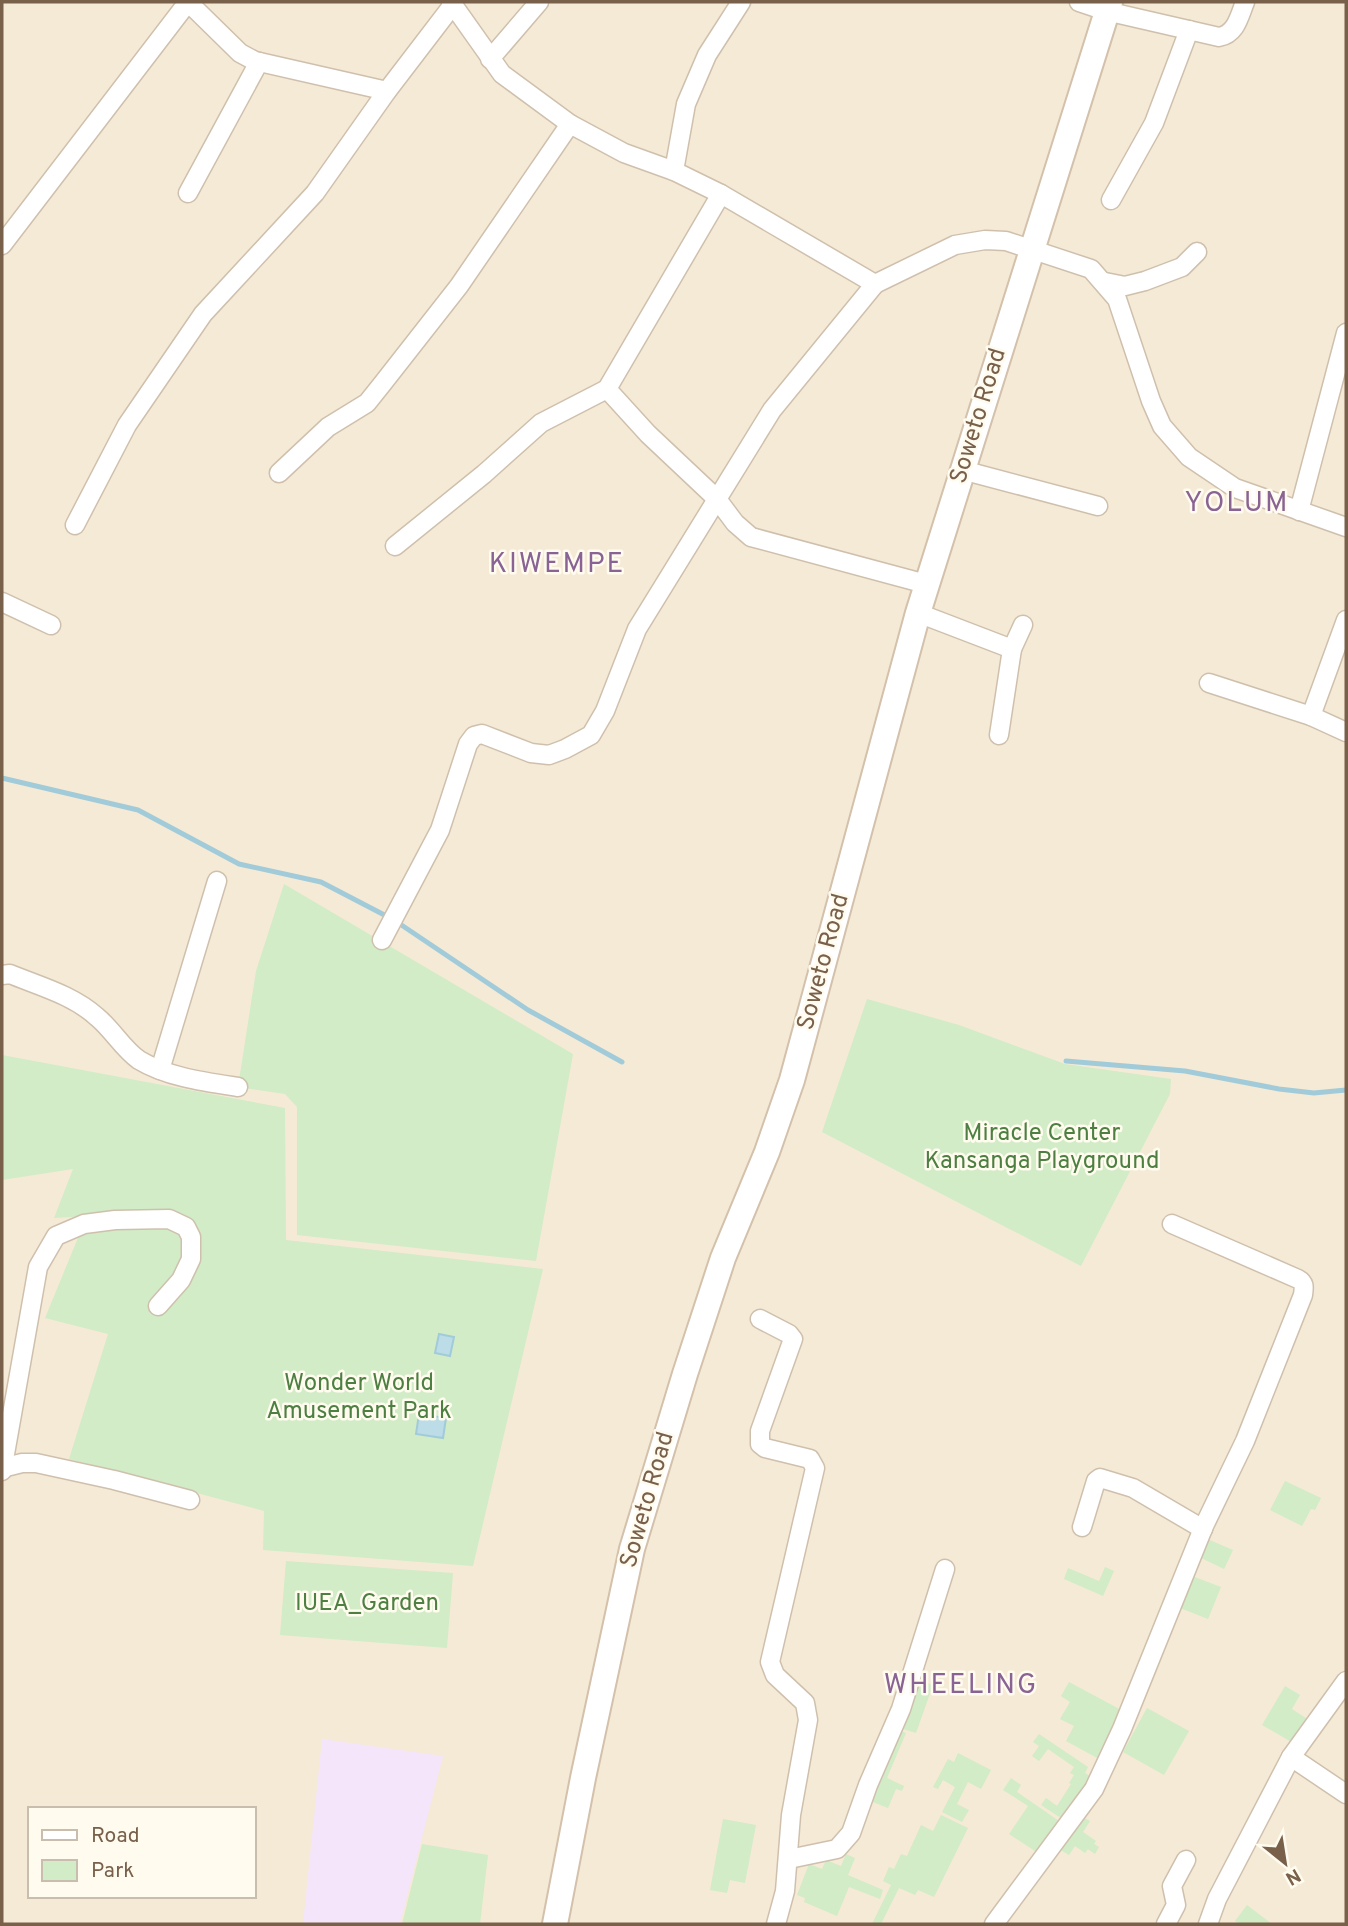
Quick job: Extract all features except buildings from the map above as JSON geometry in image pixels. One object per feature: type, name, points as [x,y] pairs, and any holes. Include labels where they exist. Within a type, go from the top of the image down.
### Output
[{"type":"street","points":[[2,245],[188,2],[240,53],[259,62],[387,91]]},
{"type":"street","points":[[490,59],[538,2]]},
{"type":"street","points":[[674,172],[685,104],[708,55],[741,2]]},
{"type":"street","points":[[1079,2],[1108,6],[1219,37],[1228,36],[1235,28],[1245,2]]},
{"type":"street","points":[[75,525],[127,425],[203,314],[300,212],[452,4],[490,59],[507,78],[570,124],[624,153],[721,194],[875,284]]},
{"type":"street","name":"Soweto Road","points":[[555,1924],[632,1549],[723,1258],[767,1152],[792,1080],[926,584],[1108,6]]},
{"type":"street","points":[[1111,200],[1154,123],[1189,30]]},
{"type":"street","points":[[188,193],[259,62]]},
{"type":"street","points":[[279,473],[328,427],[367,402],[383,383],[459,286],[570,124]]},
{"type":"street","points":[[395,546],[484,474],[541,423],[607,389],[721,194]]},
{"type":"street","points":[[382,940],[440,830],[468,744],[474,736],[482,734],[531,754],[549,755],[591,735],[605,712],[637,629],[772,410],[875,284],[955,245],[985,240],[1006,241],[1091,269],[1117,299],[1162,426],[1189,457],[1235,488],[1346,527]]},
{"type":"street","points":[[1105,282],[1125,286],[1145,281],[1182,267],[1197,252]]},
{"type":"street","points":[[1299,511],[1346,333]]},
{"type":"street","points":[[607,389],[648,434],[718,499],[735,523],[751,537],[926,584]]},
{"type":"street","points":[[962,470],[1098,506]]},
{"type":"street","points":[[2,602],[51,625]]},
{"type":"street","points":[[918,613],[1012,649]]},
{"type":"street","points":[[1311,716],[1346,620]]},
{"type":"street","points":[[999,735],[1012,649],[1023,625]]},
{"type":"street","points":[[1209,683],[1311,716],[1346,732]]},
{"type":"street","points":[[160,1070],[217,881]]},
{"type":"street","points":[[2,975],[10,974],[65,996],[96,1015],[137,1059],[160,1070],[205,1082],[238,1087]]},
{"type":"street","points":[[158,1306],[181,1280],[191,1259],[191,1237],[186,1227],[169,1219],[115,1220],[84,1224],[56,1237],[38,1267],[2,1470],[22,1463],[36,1463],[114,1479],[190,1500]]},
{"type":"street","points":[[994,1924],[1094,1789],[1122,1729],[1203,1529],[1245,1441],[1304,1287],[1303,1282],[1298,1279],[1172,1224]]},
{"type":"street","points":[[760,1319],[789,1334],[793,1339],[760,1431],[761,1444],[765,1448],[810,1459],[815,1468],[770,1662],[775,1675],[808,1710],[791,1815],[786,1891],[776,1924]]},
{"type":"street","points":[[1082,1527],[1096,1481],[1100,1478],[1133,1488],[1203,1529]]},
{"type":"street","points":[[789,1859],[837,1849],[851,1833],[868,1785],[901,1709],[945,1569]]},
{"type":"street","points":[[1208,1924],[1217,1899],[1292,1757],[1343,1689]]},
{"type":"street","points":[[1292,1757],[1346,1794]]},
{"type":"street","points":[[1166,1924],[1176,1905],[1172,1886],[1186,1860]]},
{"type":"shaded area","points":[[2,2],[1346,2],[1346,1924],[2,1924]]},
{"type":"shaded area","points":[[322,1739],[443,1756],[400,1924],[303,1924]]},
{"type":"green space","points":[[284,884],[573,1054],[536,1261],[297,1235],[297,1107],[285,1094],[238,1087],[256,971]]},
{"type":"green space","name":"Miracle Center Kansanga Playground","points":[[867,999],[959,1025],[1065,1064],[1171,1079],[1170,1094],[1081,1266],[822,1132]]},
{"type":"green space","name":"Wonder World Amusement Park","points":[[2,1055],[285,1108],[286,1240],[543,1269],[473,1566],[263,1550],[264,1511],[69,1459],[108,1334],[45,1318],[87,1216],[54,1218],[73,1169],[2,1180]]},
{"type":"green space","points":[[1285,1481],[1321,1498],[1302,1526],[1270,1510]]},
{"type":"green space","points":[[1205,1538],[1233,1550],[1224,1569],[1197,1556]]},
{"type":"green space","name":"IUEA_Garden","points":[[286,1561],[453,1573],[447,1648],[280,1635]]},
{"type":"green space","points":[[1105,1567],[1114,1571],[1103,1596],[1064,1579],[1068,1568],[1099,1581]]},
{"type":"green space","points":[[1192,1576],[1221,1587],[1208,1619],[1180,1608]]},
{"type":"green space","points":[[917,1679],[933,1685],[916,1733],[900,1728]]},
{"type":"green space","points":[[1069,1682],[1125,1712],[1099,1759],[1066,1741],[1074,1726],[1060,1719],[1070,1702],[1061,1696]]},
{"type":"green space","points":[[1285,1686],[1300,1695],[1292,1709],[1309,1720],[1295,1744],[1262,1725]]},
{"type":"green space","points":[[1147,1708],[1189,1731],[1164,1775],[1123,1752]]},
{"type":"green space","points":[[899,1730],[906,1733],[887,1778],[904,1786],[902,1791],[896,1789],[888,1808],[868,1800]]},
{"type":"green space","points":[[1039,1734],[1088,1767],[1085,1773],[1093,1778],[1064,1820],[1041,1805],[1046,1798],[1057,1806],[1071,1784],[1069,1783],[1074,1775],[1070,1773],[1074,1767],[1048,1749],[1039,1761],[1032,1756],[1039,1746],[1033,1742]]},
{"type":"green space","points":[[958,1753],[991,1770],[981,1789],[968,1782],[957,1804],[969,1810],[962,1822],[942,1812],[955,1787],[943,1780],[938,1789],[933,1787],[948,1759],[954,1762]]},
{"type":"green space","points":[[1011,1778],[1021,1785],[1017,1792],[1062,1823],[1041,1855],[1009,1834],[1028,1806],[1003,1790]]},
{"type":"green space","points":[[941,1815],[968,1828],[934,1897],[918,1890],[915,1895],[899,1888],[881,1924],[872,1924],[891,1885],[883,1881],[889,1867],[894,1869],[901,1854],[907,1856],[921,1825],[933,1831]]},
{"type":"green space","points":[[1081,1816],[1090,1821],[1083,1832],[1096,1841],[1094,1844],[1099,1847],[1095,1854],[1088,1849],[1085,1853],[1075,1846],[1069,1855],[1059,1849]]},
{"type":"green space","points":[[723,1819],[756,1825],[745,1883],[730,1880],[727,1893],[710,1890]]},
{"type":"green space","points":[[422,1844],[488,1855],[480,1924],[402,1924]]},
{"type":"green space","points":[[846,1854],[855,1858],[848,1875],[883,1890],[880,1899],[849,1887],[837,1916],[804,1902],[805,1898],[797,1895],[809,1864],[822,1869],[826,1860],[841,1866]]},
{"type":"green space","points":[[1247,1905],[1272,1924],[1240,1924],[1235,1921]]},
{"type":"water","points":[[439,1334],[454,1337],[450,1356],[435,1353]]},
{"type":"water","points":[[419,1414],[446,1418],[443,1438],[416,1434]]},
{"type":"waterway","points":[[2,778],[138,810],[239,864],[321,882],[394,920],[528,1010],[622,1062]]},
{"type":"waterway","points":[[1066,1061],[1185,1071],[1314,1093],[1346,1090]]},
{"type":"district","name":"YOLUM","points":[[1237,504]]},
{"type":"district","name":"KIWEMPE","points":[[557,565]]},
{"type":"district","name":"WHEELING","points":[[961,1686]]}]
